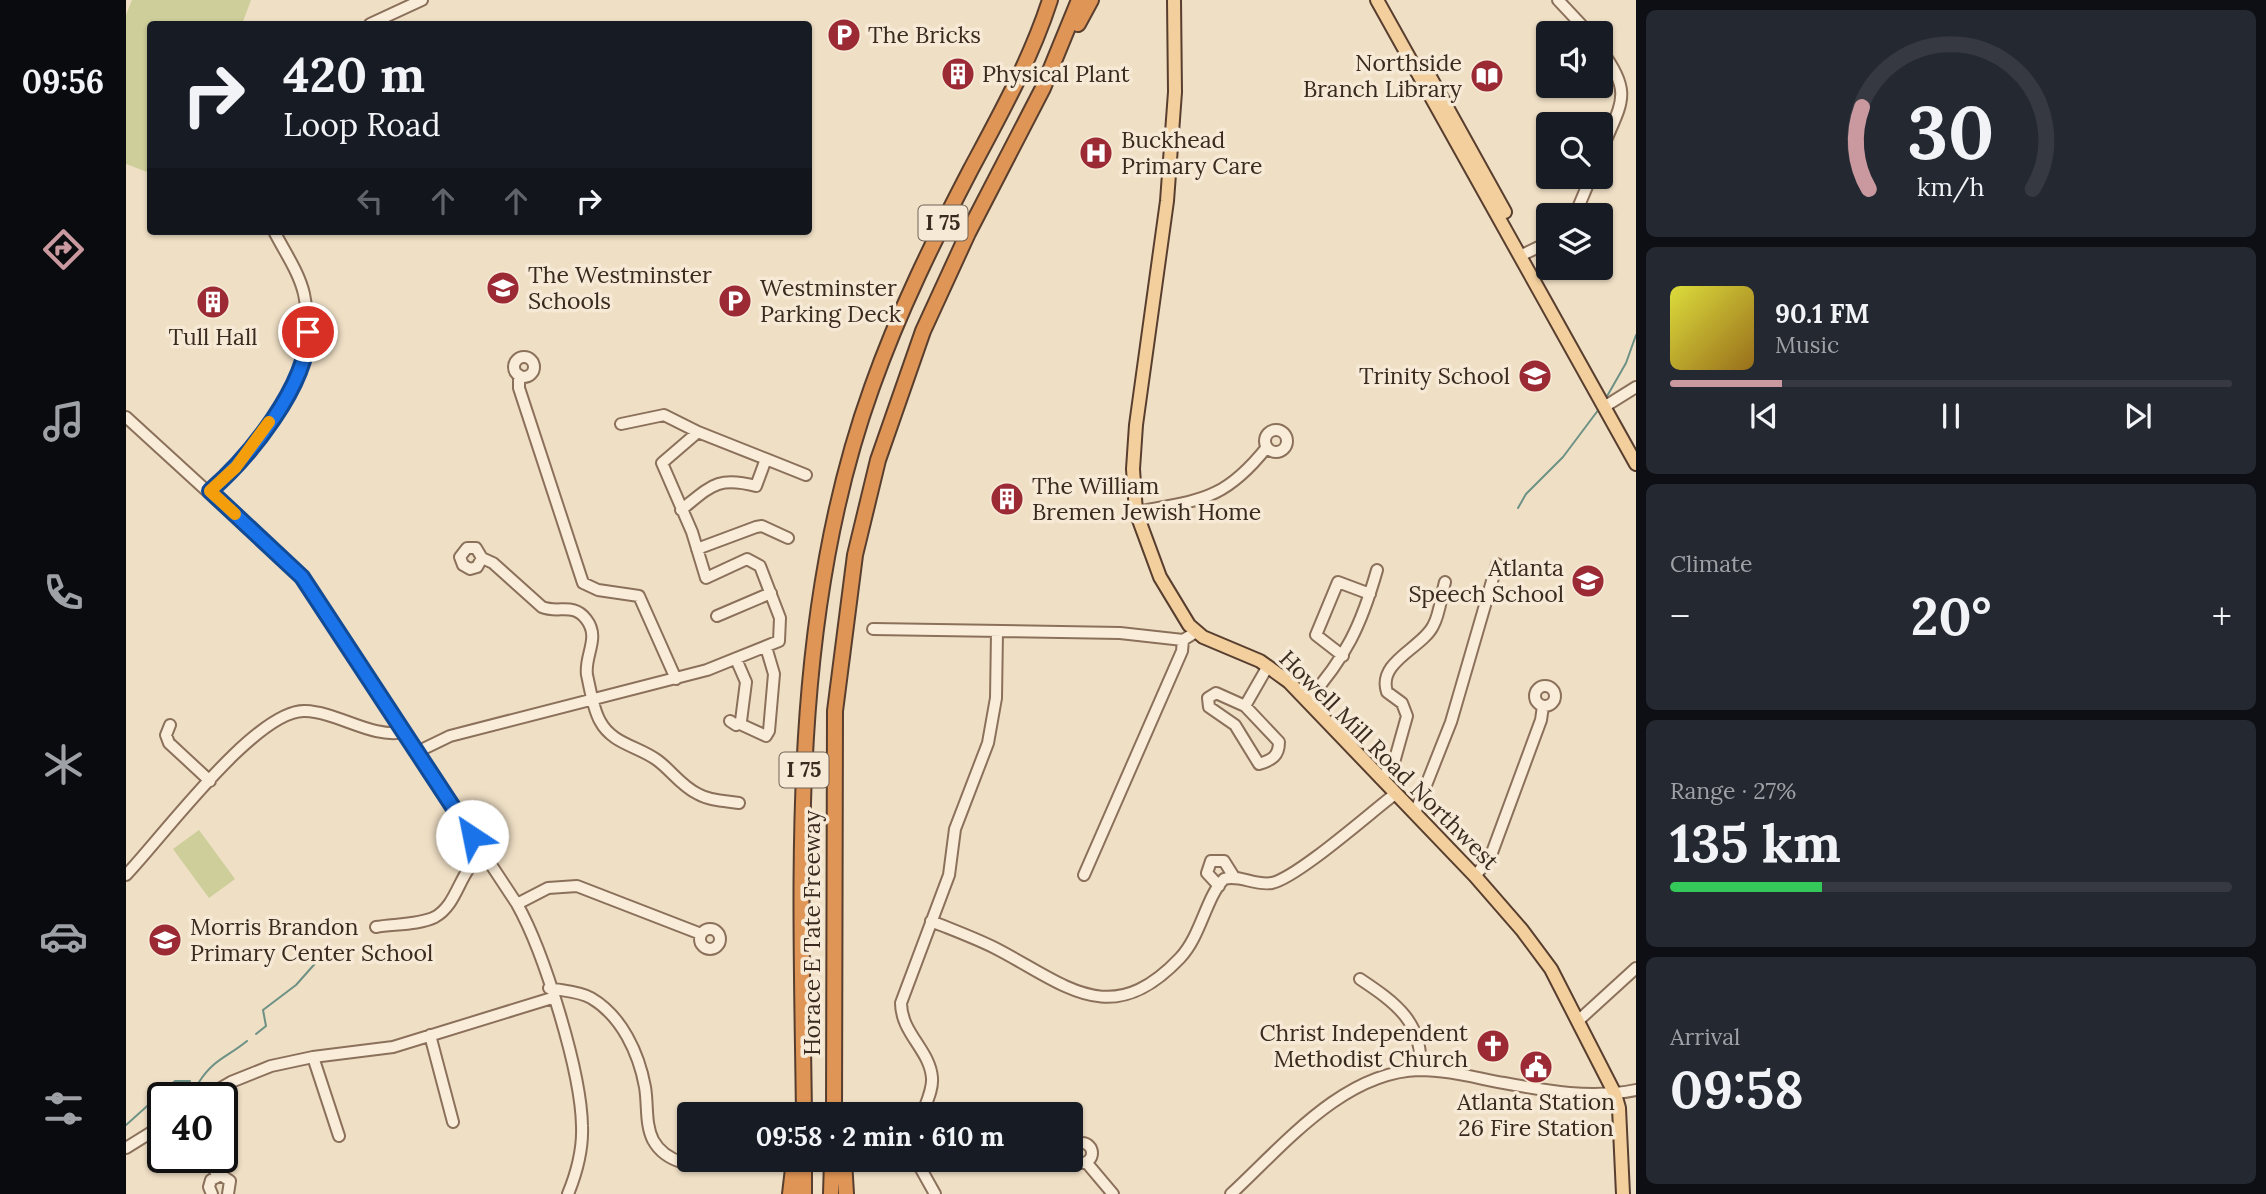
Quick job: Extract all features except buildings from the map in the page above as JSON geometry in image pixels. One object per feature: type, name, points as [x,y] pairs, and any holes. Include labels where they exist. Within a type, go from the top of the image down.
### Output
[{"type":"highway","name":"Horace E Tate Freeway","points":[[803,1102],[805,728],[813,643],[830,538],[864,411],[901,312],[929,249],[1009,97],[1050,0]]},
{"type":"highway","name":"Horace E Tate Freeway","points":[[834,1102],[834,738],[845,613],[855,555],[885,436],[923,331],[1061,49],[1079,0]]},
{"type":"highway","points":[[1061,49],[1091,0]]},
{"type":"highway","points":[[836,1057],[841,1102]]},
{"type":"highway","points":[[790,1194],[793,1172]]},
{"type":"highway","points":[[804,1172],[804,1194]]},
{"type":"highway","points":[[831,1194],[832,1172]]},
{"type":"highway","points":[[845,1172],[846,1194]]},
{"type":"main road","points":[[1174,0],[1175,101],[1167,201],[1136,425],[1133,469],[1136,512],[1160,577],[1196,632]]},
{"type":"main road","points":[[1377,0],[1608,405],[1636,448]]},
{"type":"main road","points":[[1387,0],[1524,255]]},
{"type":"main road","points":[[1608,405],[1636,464]]},
{"type":"main road","name":"Howell Mill Road Northwest","points":[[1196,632],[1268,666],[1307,701],[1475,876],[1538,950],[1579,1020],[1615,1094],[1619,1108],[1623,1194]]},
{"type":"street","points":[[376,21],[422,0]]},
{"type":"street","points":[[1558,0],[1578,21]]},
{"type":"street","points":[[1613,66],[1622,86],[1619,107],[1613,122]]},
{"type":"street","points":[[210,491],[236,467],[272,418],[297,378],[308,343],[303,291],[276,235]]},
{"type":"street","points":[[1524,255],[1536,249]]},
{"type":"street","points":[[519,375],[519,388],[583,583],[598,590],[639,596],[676,679]]},
{"type":"street","points":[[1608,405],[1636,387]]},
{"type":"street","points":[[621,424],[664,415],[698,432],[806,475]]},
{"type":"street","points":[[127,421],[210,491],[302,577],[517,904],[534,938],[573,1070],[582,1124],[579,1163],[568,1194]]},
{"type":"street","points":[[417,752],[450,736],[676,679],[779,641],[780,618],[760,566],[747,559],[706,578],[662,463],[698,432]]},
{"type":"street","points":[[1136,512],[1220,493],[1242,477],[1267,447]]},
{"type":"street","points":[[681,510],[712,485],[722,481],[756,486],[766,460]]},
{"type":"street","points":[[697,549],[762,526],[788,538]]},
{"type":"street","points":[[482,558],[493,563],[542,607],[577,610],[586,619],[592,631],[593,644],[587,673],[600,722],[615,738],[656,759],[696,794],[739,803]]},
{"type":"street","points":[[1415,813],[1451,722],[1497,564]]},
{"type":"street","points":[[1307,701],[1343,656],[1354,636],[1377,570]]},
{"type":"street","points":[[1343,656],[1316,635],[1338,582],[1370,594]]},
{"type":"street","points":[[1377,775],[1395,756],[1407,716],[1402,703],[1387,692],[1385,682],[1392,665],[1433,626],[1445,582]]},
{"type":"street","points":[[717,616],[771,593]]},
{"type":"street","points":[[873,629],[1120,633],[1183,640],[1196,632]]},
{"type":"street","points":[[926,1102],[931,1089],[931,1070],[904,1024],[901,1003],[949,875],[955,829],[980,772],[992,730],[997,632]]},
{"type":"street","points":[[1084,875],[1182,651],[1183,640]]},
{"type":"street","points":[[736,659],[746,682],[735,722],[766,736],[769,731],[774,674],[766,647]]},
{"type":"street","points":[[1245,706],[1268,666]]},
{"type":"street","points":[[1216,693],[1245,706],[1279,742],[1279,751],[1272,760],[1259,764],[1235,725],[1209,707],[1209,698],[1216,693]]},
{"type":"street","points":[[1475,876],[1490,858],[1541,720],[1543,706]]},
{"type":"street","points":[[126,876],[210,781],[267,724],[290,712],[320,713],[386,733],[404,732]]},
{"type":"street","points":[[170,725],[166,734],[169,743],[210,781]]},
{"type":"street","points":[[931,921],[995,948],[1072,992],[1092,997],[1112,997],[1141,988],[1179,959],[1198,933],[1224,879],[1234,877],[1260,884],[1285,878],[1395,793]]},
{"type":"street","points":[[376,927],[434,917],[454,895],[472,862],[485,855]]},
{"type":"street","points":[[1219,886],[1207,873],[1211,861],[1224,862],[1234,877]]},
{"type":"street","points":[[517,904],[548,888],[577,886],[701,934]]},
{"type":"street","points":[[1579,1020],[1636,968]]},
{"type":"street","points":[[1360,979],[1396,1003],[1412,1022],[1420,1045],[1420,1070]]},
{"type":"street","points":[[234,1082],[251,1073],[313,1057],[369,1051],[430,1035],[551,993],[591,998],[630,1039],[643,1077],[653,1139],[662,1152],[677,1160]]},
{"type":"street","points":[[430,1035],[453,1122]]},
{"type":"street","points":[[313,1057],[339,1136]]},
{"type":"street","points":[[1231,1194],[1315,1118],[1348,1094],[1378,1077],[1420,1070],[1454,1073],[1562,1092],[1615,1094],[1636,1090]]},
{"type":"street","points":[[126,1149],[147,1135]]},
{"type":"street","points":[[1086,1162],[1113,1194]]},
{"type":"street","points":[[923,1172],[935,1194]]},
{"type":"street","points":[[212,1194],[209,1184],[217,1175],[224,1175],[230,1181],[228,1194]]},
{"type":"green space","points":[[132,0],[251,0],[243,21],[147,21],[147,172],[126,164],[126,15]]},
{"type":"green space","points":[[199,830],[235,879],[209,898],[173,849]]},
{"type":"waterway","points":[[1606,398],[1626,363],[1636,335]]},
{"type":"waterway","points":[[1518,508],[1526,494],[1563,457],[1599,409]]},
{"type":"waterway","points":[[256,1034],[266,1026],[263,1010],[296,985],[328,949]]},
{"type":"waterway","points":[[199,1082],[215,1063],[247,1041]]},
{"type":"waterway","points":[[126,1125],[175,1081],[190,1081]]},
{"type":"slow traffic","points":[[235,514],[210,491],[236,467],[269,422]]},
{"type":"place","name":"The Bricks","points":[[844,35]]},
{"type":"place","name":"Physical Plant","points":[[958,74]]},
{"type":"place","name":"Northside Branch Library","points":[[1487,76]]},
{"type":"place","name":"Buckhead Primary Care","points":[[1096,153]]},
{"type":"place","name":"The Westminster Schools","points":[[503,288]]},
{"type":"place","name":"Westminster Parking Deck","points":[[735,301]]},
{"type":"place","name":"Tull Hall","points":[[213,302]]},
{"type":"place","name":"Trinity School","points":[[1535,376]]},
{"type":"place","name":"The William Bremen Jewish Home","points":[[1007,499]]},
{"type":"place","name":"Atlanta Speech School","points":[[1588,581]]},
{"type":"place","name":"Morris Brandon Primary Center School","points":[[165,940]]},
{"type":"place","name":"Christ Independent Methodist Church","points":[[1493,1046]]},
{"type":"place","name":"Atlanta Station 26 Fire Station","points":[[1536,1067]]},
{"type":"route","points":[[308,332],[308,343],[297,378],[236,467],[210,491],[302,577],[472,836]]}]
